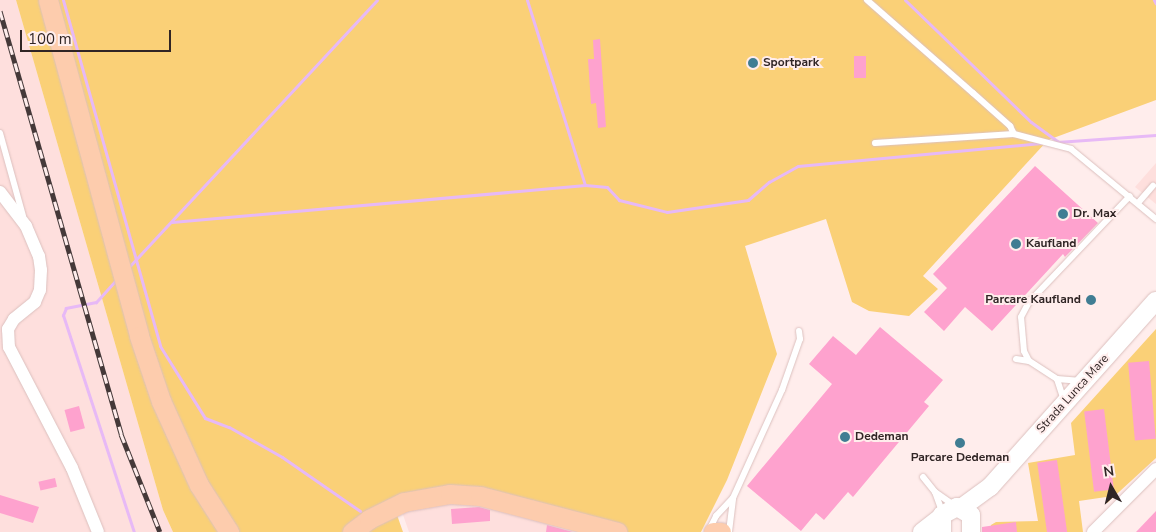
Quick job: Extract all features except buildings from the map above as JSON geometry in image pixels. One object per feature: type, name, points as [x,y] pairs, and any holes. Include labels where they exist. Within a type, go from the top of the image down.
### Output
[{"type":"main road","points":[[48,0],[139,336],[171,426],[199,485],[229,532]]},
{"type":"main road","name":"Strada Lunca Mare","points":[[922,532],[949,516],[990,487],[1156,301]]},
{"type":"main road","name":"Strada Lunca Mare","points":[[972,530],[990,487]]},
{"type":"main road","points":[[352,532],[369,519],[404,502],[450,494],[480,496],[617,532]]},
{"type":"main road","points":[[949,516],[971,515],[972,530]]},
{"type":"main road","points":[[713,532],[720,532]]},
{"type":"street","points":[[0,192],[26,226],[39,256],[40,290],[35,302],[14,319],[8,329],[8,348],[72,468],[98,532]]},
{"type":"street","points":[[1093,532],[1156,469]]},
{"type":"lane","points":[[867,0],[1010,126],[1014,134]]},
{"type":"lane","points":[[0,133],[26,226]]},
{"type":"lane","points":[[875,143],[1014,134],[1071,149],[1156,219]]},
{"type":"lane","points":[[1138,203],[1155,186]]},
{"type":"lane","points":[[1029,361],[1024,351],[1023,309],[1130,196]]},
{"type":"lane","points":[[729,532],[733,498],[782,390],[800,340],[799,331]]},
{"type":"lane","points":[[1016,359],[1029,361],[1057,379],[1086,379]]},
{"type":"lane","points":[[1057,379],[1065,403]]},
{"type":"lane","points":[[923,476],[949,516]]},
{"type":"lane","points":[[935,492],[949,516]]},
{"type":"lane","points":[[709,532],[716,516],[733,498]]},
{"type":"shaded area","points":[[0,0],[16,0],[163,510],[173,532],[0,532]]},
{"type":"shaded area","points":[[16,0],[1156,0],[1156,100],[1048,140],[923,276],[938,289],[909,316],[869,311],[852,302],[826,219],[745,246],[777,354],[727,480],[701,532],[592,532],[487,505],[454,502],[429,505],[397,515],[403,532],[173,532],[163,510]]},
{"type":"shaded area","points":[[1156,163],[1156,204],[1135,187]]},
{"type":"shaded area","points":[[1156,329],[1156,458],[1107,503],[1106,497],[1079,501],[1083,532],[989,532],[991,525],[996,522],[1038,521],[1028,463],[1075,455],[1071,423]]},
{"type":"shaded area","points":[[454,502],[487,505],[592,532],[409,532],[402,512]]},
{"type":"waterway","points":[[63,0],[160,346],[205,418],[229,427],[282,457],[360,511]]},
{"type":"waterway","points":[[127,269],[377,0]]},
{"type":"waterway","points":[[527,0],[585,185]]},
{"type":"waterway","points":[[905,0],[1031,122],[1059,142]]},
{"type":"waterway","points":[[1154,0],[1156,4]]},
{"type":"waterway","points":[[1057,142],[1156,135]]},
{"type":"waterway","points":[[172,222],[585,185],[607,187],[619,200],[667,212],[748,200],[769,182],[798,166],[1041,143]]},
{"type":"waterway","points":[[116,280],[96,302],[66,308],[63,315],[134,532]]},
{"type":"railway","points":[[0,11],[121,434],[160,532]]},
{"type":"place","name":"Sportpark","points":[[753,63]]},
{"type":"place","name":"Dr. Max","points":[[1063,214]]},
{"type":"place","name":"Kaufland","points":[[1016,244]]},
{"type":"place","name":"Parcare Kaufland","points":[[1091,300]]},
{"type":"place","name":"Dedeman","points":[[845,437]]},
{"type":"place","name":"Parcare Dedeman","points":[[960,443]]}]
